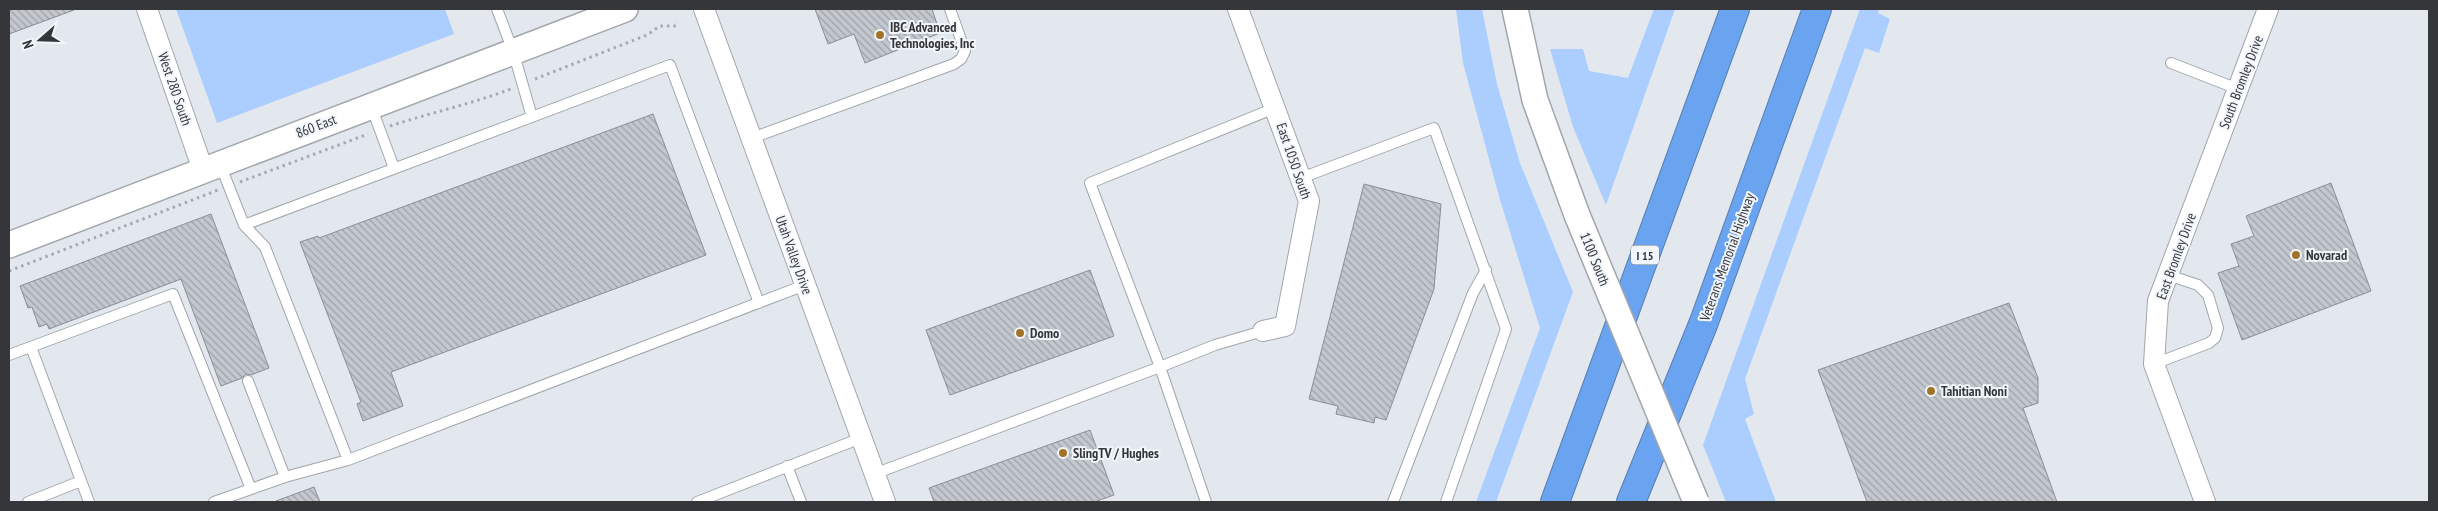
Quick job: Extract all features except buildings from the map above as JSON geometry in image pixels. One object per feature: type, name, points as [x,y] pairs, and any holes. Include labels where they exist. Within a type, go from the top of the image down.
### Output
[{"type":"highway","name":"I 15","points":[[1555,502],[1734,9]]},
{"type":"highway","name":"Veterans Memorial Highway","points":[[1631,502],[1704,322],[1817,9]]},
{"type":"street","name":"West 280 South","points":[[147,9],[211,166]]},
{"type":"street","name":"860 East","points":[[9,245],[624,9]]},
{"type":"street","name":"Utah Valley Drive","points":[[704,9],[885,502]]},
{"type":"street","name":"East 1050 South","points":[[1238,9],[1309,200],[1285,326],[1263,332]]},
{"type":"street","name":"1100 South","points":[[1516,9],[1535,100],[1577,215],[1696,502]]},
{"type":"street","name":"South Bromley Drive","points":[[2213,154],[2268,9]]},
{"type":"street","name":"East Bromley Drive","points":[[2205,502],[2154,364],[2158,301],[2213,154]]},
{"type":"lane","points":[[497,9],[532,117]]},
{"type":"lane","points":[[752,138],[954,64],[965,51],[950,9]]},
{"type":"lane","points":[[2171,63],[2238,89]]},
{"type":"lane","points":[[244,224],[670,65],[759,303]]},
{"type":"lane","points":[[371,105],[394,168]]},
{"type":"lane","points":[[1206,502],[1160,366],[1090,183],[1275,108]]},
{"type":"lane","points":[[1301,178],[1434,128],[1506,329],[1446,502]]},
{"type":"lane","points":[[211,166],[244,224],[266,247],[348,460]]},
{"type":"lane","points":[[1393,502],[1472,293],[1486,270]]},
{"type":"lane","points":[[2154,364],[2209,343],[2215,338],[2218,328],[2208,295],[2198,285],[2168,275]]},
{"type":"lane","points":[[214,502],[285,477],[348,460],[805,285]]},
{"type":"lane","points":[[9,356],[173,294],[252,489]]},
{"type":"lane","points":[[874,474],[1215,345],[1263,332]]},
{"type":"lane","points":[[31,347],[89,502]]},
{"type":"lane","points":[[248,381],[285,477]]},
{"type":"lane","points":[[697,502],[861,438]]},
{"type":"lane","points":[[787,466],[801,502]]},
{"type":"lane","points":[[28,502],[82,481]]},
{"type":"path","points":[[536,78],[647,35],[660,26],[676,26],[677,22]]},
{"type":"path","points":[[398,124],[420,115],[454,108],[508,90]]},
{"type":"path","points":[[253,178],[363,136]]},
{"type":"path","points":[[9,271],[212,193]]},
{"type":"shaded area","points":[[176,9],[445,9],[454,34],[217,123]]},
{"type":"shaded area","points":[[1456,9],[1482,9],[1497,84],[1520,163],[1573,292],[1496,502],[1476,502],[1540,328],[1500,200],[1463,63]]},
{"type":"shaded area","points":[[1654,9],[1675,9],[1606,205],[1573,127],[1550,49],[1583,49],[1589,71],[1628,78]]},
{"type":"shaded area","points":[[1860,9],[1879,9],[1878,13],[1890,19],[1879,53],[1865,48],[1745,379],[1754,414],[1745,419],[1776,502],[1726,502],[1703,445]]},
{"type":"place","name":"IBC Advanced Technologies, Inc","points":[[880,35]]},
{"type":"place","name":"Novarad","points":[[2296,255]]},
{"type":"place","name":"Domo","points":[[1020,333]]},
{"type":"place","name":"Tahitian Noni","points":[[1931,391]]},
{"type":"place","name":"SlingTV / Hughes","points":[[1063,453]]}]
